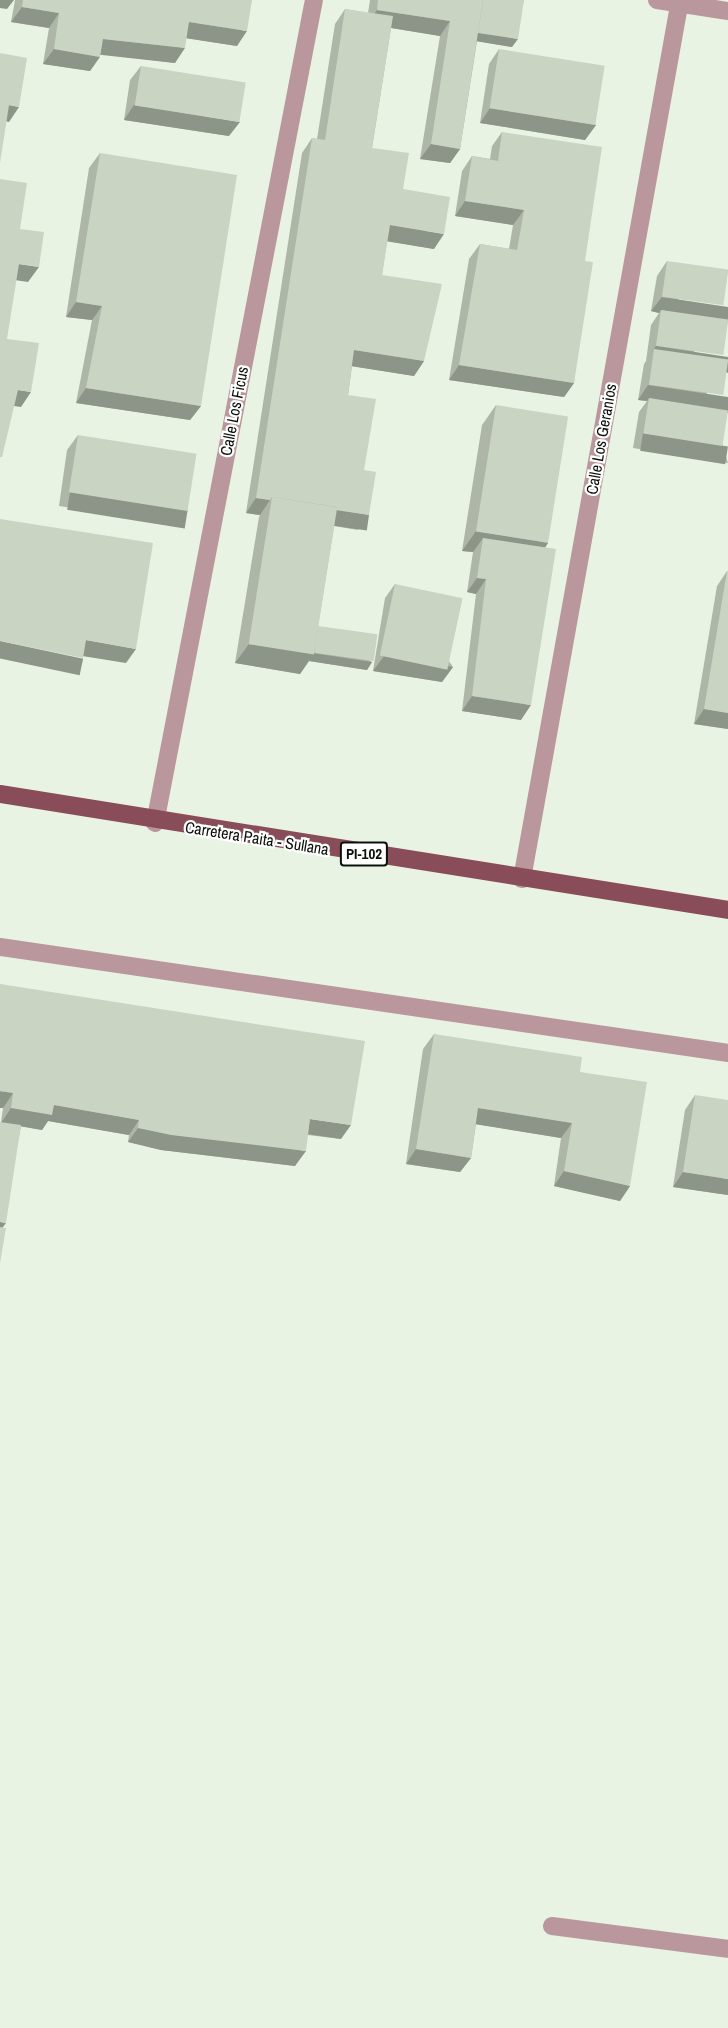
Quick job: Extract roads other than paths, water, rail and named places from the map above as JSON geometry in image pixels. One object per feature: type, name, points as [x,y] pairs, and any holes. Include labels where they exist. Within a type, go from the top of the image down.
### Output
[{"type":"main road","name":"Carretera Paita - Sullana","points":[[0,794],[155,823],[728,910]]},
{"type":"street","name":"Calle Los Ficus","points":[[155,823],[314,0]]},
{"type":"street","points":[[657,0],[728,11]]},
{"type":"street","name":"Calle Los Geranios","points":[[522,879],[680,2]]},
{"type":"street","points":[[0,947],[728,1053]]},
{"type":"street","points":[[552,1926],[728,1948]]}]
